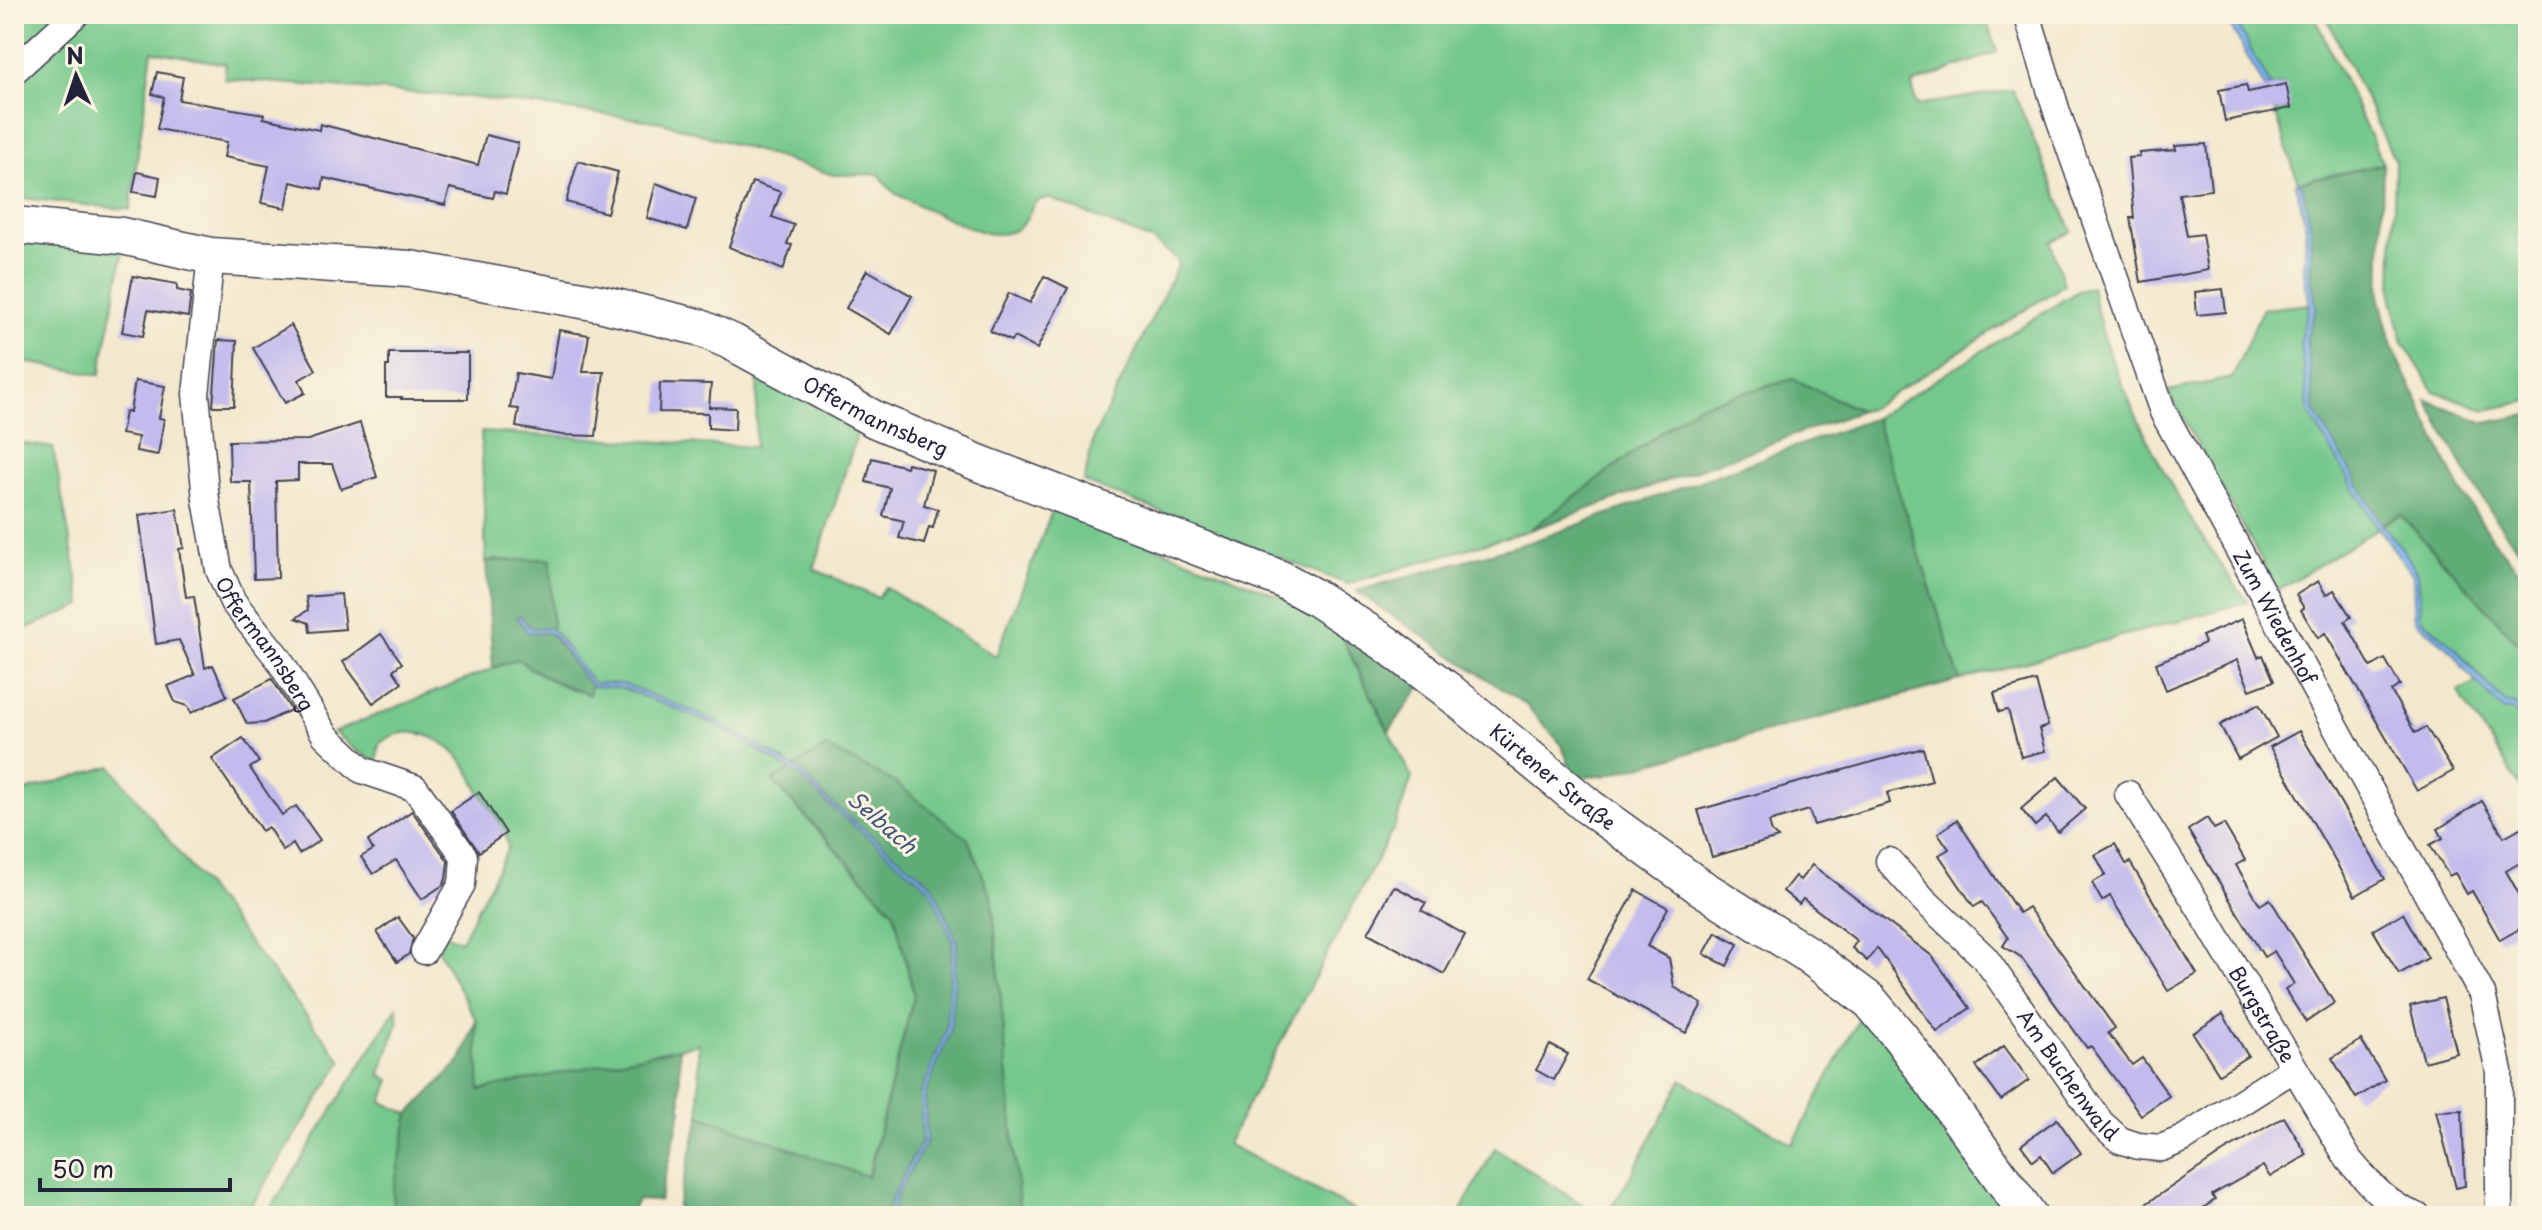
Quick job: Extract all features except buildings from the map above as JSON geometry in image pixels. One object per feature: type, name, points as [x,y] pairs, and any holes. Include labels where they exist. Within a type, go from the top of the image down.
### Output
[{"type":"street","points":[[14,71],[76,14]]},
{"type":"street","name":"Zum Wiedenhof","points":[[2027,14],[2057,112],[2163,412],[2482,994],[2499,1071],[2499,1216]]},
{"type":"street","name":"Offermannsberg","points":[[14,225],[122,236],[211,256],[410,269],[599,303],[698,327],[732,342],[863,414],[981,464]]},
{"type":"street","name":"Offermannsberg","points":[[211,256],[196,394],[206,500],[219,570],[233,602],[278,658],[325,735],[362,770],[415,788],[464,856],[462,884],[424,951]]},
{"type":"street","name":"Kürtener Straße","points":[[981,464],[1281,579],[1385,643],[1589,807],[1699,886],[1807,954],[1870,1001],[1901,1038],[2029,1216]]},
{"type":"street","name":"Burgstraße","points":[[2128,794],[2349,1160],[2376,1191],[2401,1211],[2417,1216]]},
{"type":"street","name":"Am Buchenwald","points":[[1889,861],[1924,900],[1985,958],[2101,1123],[2120,1140],[2138,1146],[2161,1148],[2183,1139],[2293,1069]]},
{"type":"green space","points":[[14,14],[66,14],[14,62]]},
{"type":"green space","points":[[87,14],[1984,14],[1997,52],[1912,84],[1916,105],[2013,90],[2072,231],[2051,242],[2064,285],[1871,408],[1861,411],[1793,379],[1696,406],[1530,530],[1347,584],[1084,482],[1094,437],[1178,265],[1177,259],[1153,241],[1051,199],[1037,201],[1027,219],[1014,231],[987,233],[902,197],[890,189],[879,174],[834,175],[662,122],[468,97],[224,79],[226,64],[152,51],[130,210],[14,197],[14,80]]},
{"type":"green space","points":[[2231,14],[2313,14],[2383,164],[2298,182],[2275,111],[2290,108],[2285,84],[2271,87]]},
{"type":"green space","points":[[2325,14],[2528,14],[2528,401],[2486,410],[2434,391],[2403,342],[2392,299],[2395,161]]},
{"type":"green space","points":[[2383,164],[2380,300],[2392,346],[2458,486],[2492,539],[2528,581],[2528,654],[2401,515],[2382,524],[2314,411],[2306,339],[2316,306],[2310,273],[2311,228],[2301,182]]},
{"type":"green space","points":[[14,241],[124,248],[100,375],[19,361],[14,390]]},
{"type":"green space","points":[[2091,287],[2109,352],[2137,418],[2188,514],[2248,602],[1960,680],[1875,418],[2078,291]]},
{"type":"green space","points":[[2310,304],[2300,339],[2309,413],[2378,528],[2278,590],[2168,391],[2232,378],[2262,309]]},
{"type":"green space","points":[[758,371],[860,425],[814,569],[878,598],[885,587],[996,656],[1054,506],[1289,600],[1339,632],[1412,778],[1395,825],[1227,1144],[1365,1216],[1020,1216],[992,898],[826,747],[794,767],[715,720],[624,684],[593,683],[552,629],[550,559],[486,561],[481,432],[755,447]]},
{"type":"green space","points":[[1793,379],[1861,411],[1530,530],[1696,406]]},
{"type":"green space","points":[[2427,400],[2485,423],[2528,415],[2528,561],[2485,504]]},
{"type":"green space","points":[[1875,418],[1960,680],[1603,776],[1578,777],[1571,771],[1562,745],[1526,705],[1356,591],[1533,541]]},
{"type":"green space","points":[[14,442],[53,448],[82,605],[14,634]]},
{"type":"green space","points":[[2400,514],[2528,654],[2528,722],[2420,618],[2418,574],[2383,525]]},
{"type":"green space","points":[[551,559],[552,629],[529,628],[520,615],[517,617],[528,632],[550,633],[591,686],[589,695],[547,678],[517,659],[493,668],[486,561]]},
{"type":"green space","points":[[1339,632],[1421,686],[1389,731]]},
{"type":"green space","points":[[517,659],[551,680],[579,691],[589,694],[591,686],[623,688],[714,724],[790,770],[773,782],[894,912],[914,995],[867,1178],[700,1115],[698,1044],[479,1091],[476,1020],[437,948],[445,934],[461,941],[508,848],[504,833],[467,768],[457,755],[437,740],[414,733],[390,737],[379,744],[377,762],[355,750],[334,732]]},
{"type":"green space","points":[[2477,681],[2504,710],[2511,710],[2520,717],[2520,724],[2528,729],[2528,798],[2458,692]]},
{"type":"green space","points":[[826,747],[896,783],[968,839],[992,898],[1020,1216],[890,1216],[897,1194],[926,1142],[925,1095],[950,1032],[957,941],[933,885],[825,798],[794,767]]},
{"type":"green space","points":[[111,766],[342,1061],[245,1216],[14,1216],[14,784],[19,793]]},
{"type":"green space","points":[[790,770],[801,776],[823,800],[930,887],[953,941],[946,1031],[921,1094],[922,1141],[894,1193],[886,1216],[693,1216],[677,1207],[700,1115],[868,1177],[914,995],[894,912],[773,781]]},
{"type":"green space","points":[[397,1007],[398,1022],[380,1075],[390,1080],[382,1102],[409,1114],[393,1192],[394,1216],[266,1216]]},
{"type":"green space","points":[[1860,1017],[1888,1039],[2012,1216],[1606,1216],[1682,1080],[1793,1144]]},
{"type":"green space","points":[[476,1020],[480,1090],[679,1048],[681,1111],[659,1201],[637,1200],[629,1216],[394,1216],[393,1192],[409,1114],[461,1060]]},
{"type":"green space","points":[[1495,1148],[1600,1216],[1458,1216]]},
{"type":"water","points":[[2224,14],[2231,14],[2271,87],[2265,88]]},
{"type":"water","points":[[2301,182],[2311,228],[2310,273],[2316,306],[2306,339],[2314,411],[2382,524],[2418,574],[2420,618],[2458,650],[2469,666],[2506,704],[2514,704],[2525,714],[2528,729],[2520,724],[2520,717],[2512,710],[2504,711],[2464,669],[2454,653],[2415,620],[2413,575],[2377,526],[2309,413],[2300,339],[2310,306],[2304,273],[2306,228],[2296,183]]},
{"type":"water","points":[[520,615],[530,628],[552,629],[593,683],[624,684],[715,720],[803,773],[825,798],[933,885],[957,941],[950,1032],[925,1095],[926,1142],[897,1194],[890,1216],[886,1216],[894,1193],[922,1141],[921,1094],[946,1031],[953,941],[930,888],[823,800],[801,776],[714,724],[623,688],[591,686],[551,633],[528,632],[517,617]]},
{"type":"water label","name":"Selbach","points":[[883,821]]}]
